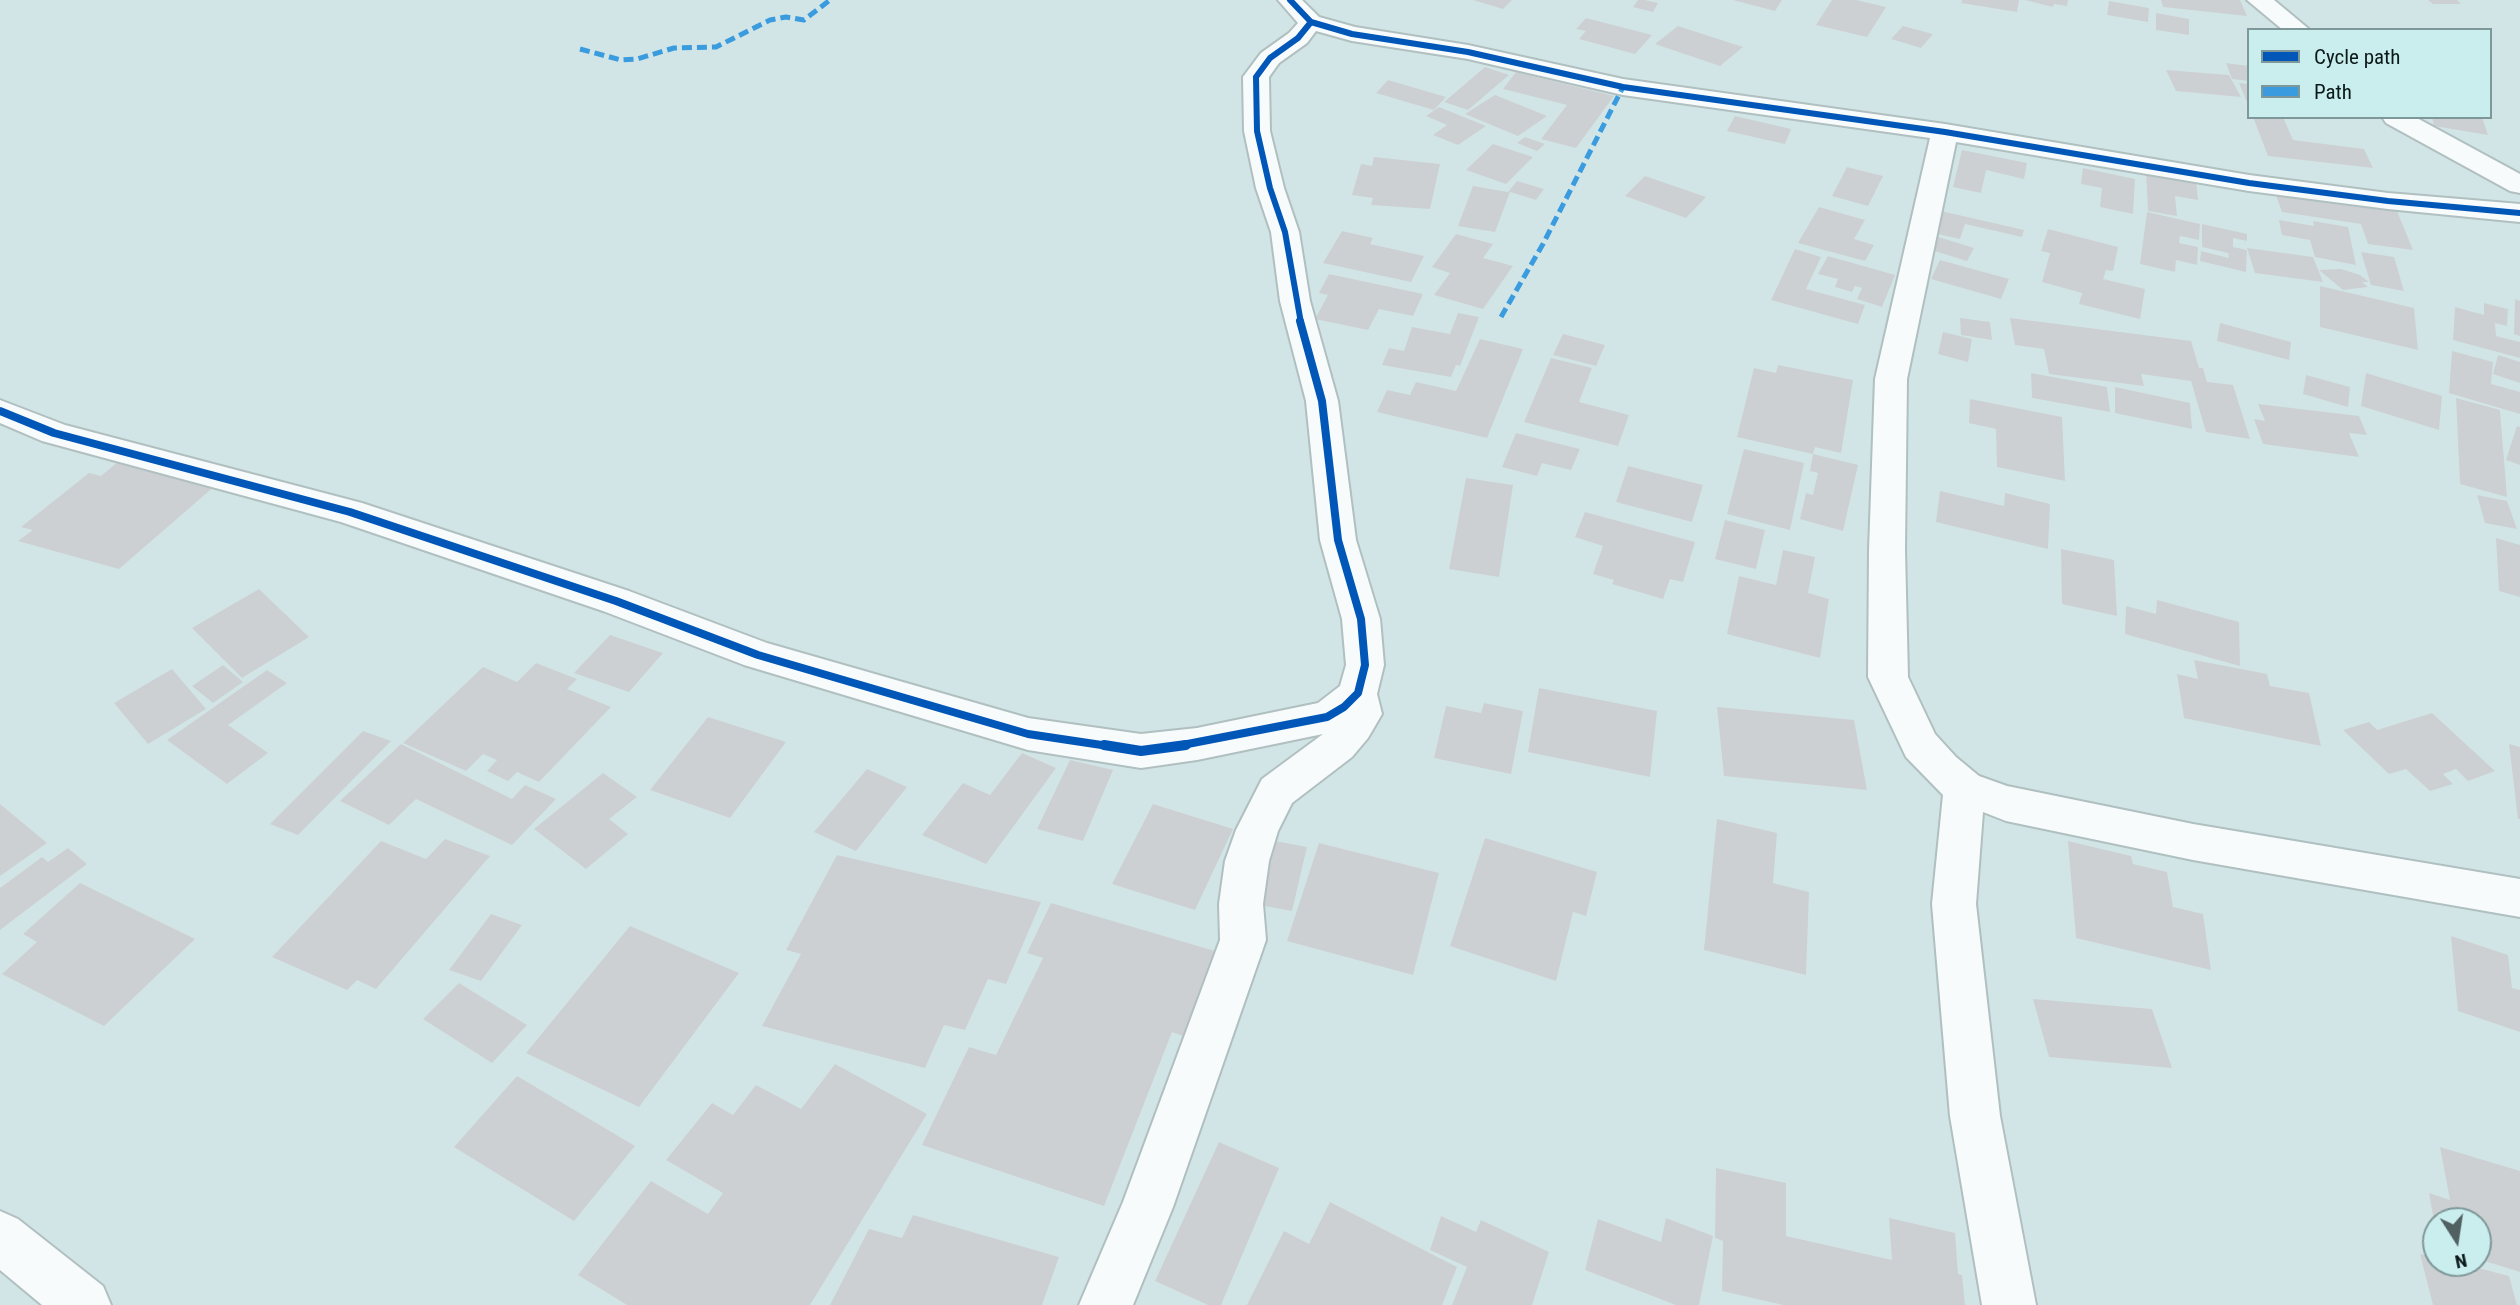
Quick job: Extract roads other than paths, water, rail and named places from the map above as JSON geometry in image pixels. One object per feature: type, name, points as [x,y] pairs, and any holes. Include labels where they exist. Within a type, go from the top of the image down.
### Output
[{"type":"street","points":[[2259,0],[2295,28]]},
{"type":"street","points":[[1106,1305],[1147,1207],[1243,940],[1241,904],[1247,861],[1257,830],[1277,791],[1338,746],[1362,714],[1358,693],[1365,665],[1360,619],[1338,540],[1322,401],[1295,301],[1285,232],[1270,188],[1258,131],[1256,77],[1270,58],[1298,38],[1301,11],[1352,34],[1468,52],[1623,87],[1945,132],[2249,183],[2520,213]]},
{"type":"street","points":[[2399,119],[2520,185]]},
{"type":"street","points":[[1945,132],[1891,380],[1887,550],[1888,677],[1920,745],[1941,769],[1964,788],[2006,803],[2193,842],[2520,898]]},
{"type":"street","points":[[0,411],[54,433],[350,512],[616,601],[758,655],[1028,734],[1141,751],[1197,744],[1327,718],[1344,707],[1358,693]]},
{"type":"street","points":[[1964,788],[1954,904],[1975,1116],[2009,1305]]},
{"type":"street","points":[[0,1237],[84,1305]]}]
